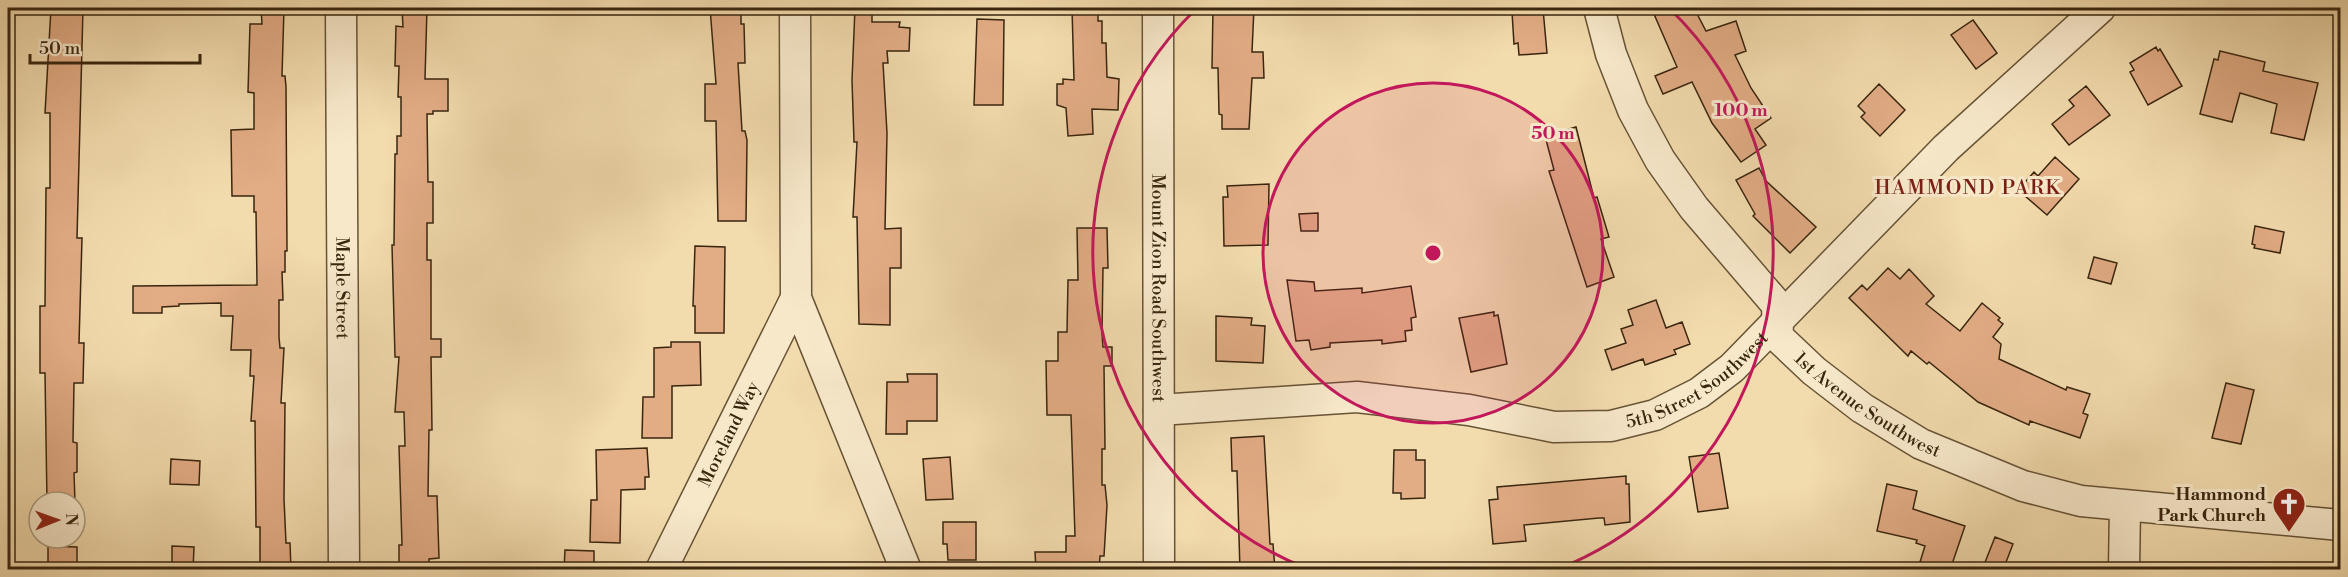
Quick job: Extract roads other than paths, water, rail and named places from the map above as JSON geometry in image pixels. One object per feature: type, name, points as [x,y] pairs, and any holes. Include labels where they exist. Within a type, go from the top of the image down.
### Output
[{"type":"street","name":"Maple Street","points":[[340,8],[344,570]]},
{"type":"street","name":"Moreland Way","points":[[795,8],[796,298],[906,570]]},
{"type":"street","name":"Mount Zion Road Southwest","points":[[1158,8],[1159,570]]},
{"type":"street","name":"1st Avenue Southwest","points":[[1599,8],[1611,54],[1633,110],[1660,160],[1694,208],[1777,305],[1778,337],[1814,371],[1862,408],[1922,444],[2023,486],[2081,501],[2340,525]]},
{"type":"street","name":"5th Street Southwest","points":[[1159,410],[1358,396],[1469,410],[1554,426],[1611,426],[1655,415],[1699,393],[1732,368],[1946,148],[2100,8]]},
{"type":"street","name":"Moreland Way","points":[[661,570],[796,298]]},
{"type":"street","points":[[2124,570],[2126,506]]},
{"type":"place","name":"Hammond Park Church","points":[[2289,533]]},
{"type":"district","name":"HAMMOND PARK","points":[[1968,188]]}]
